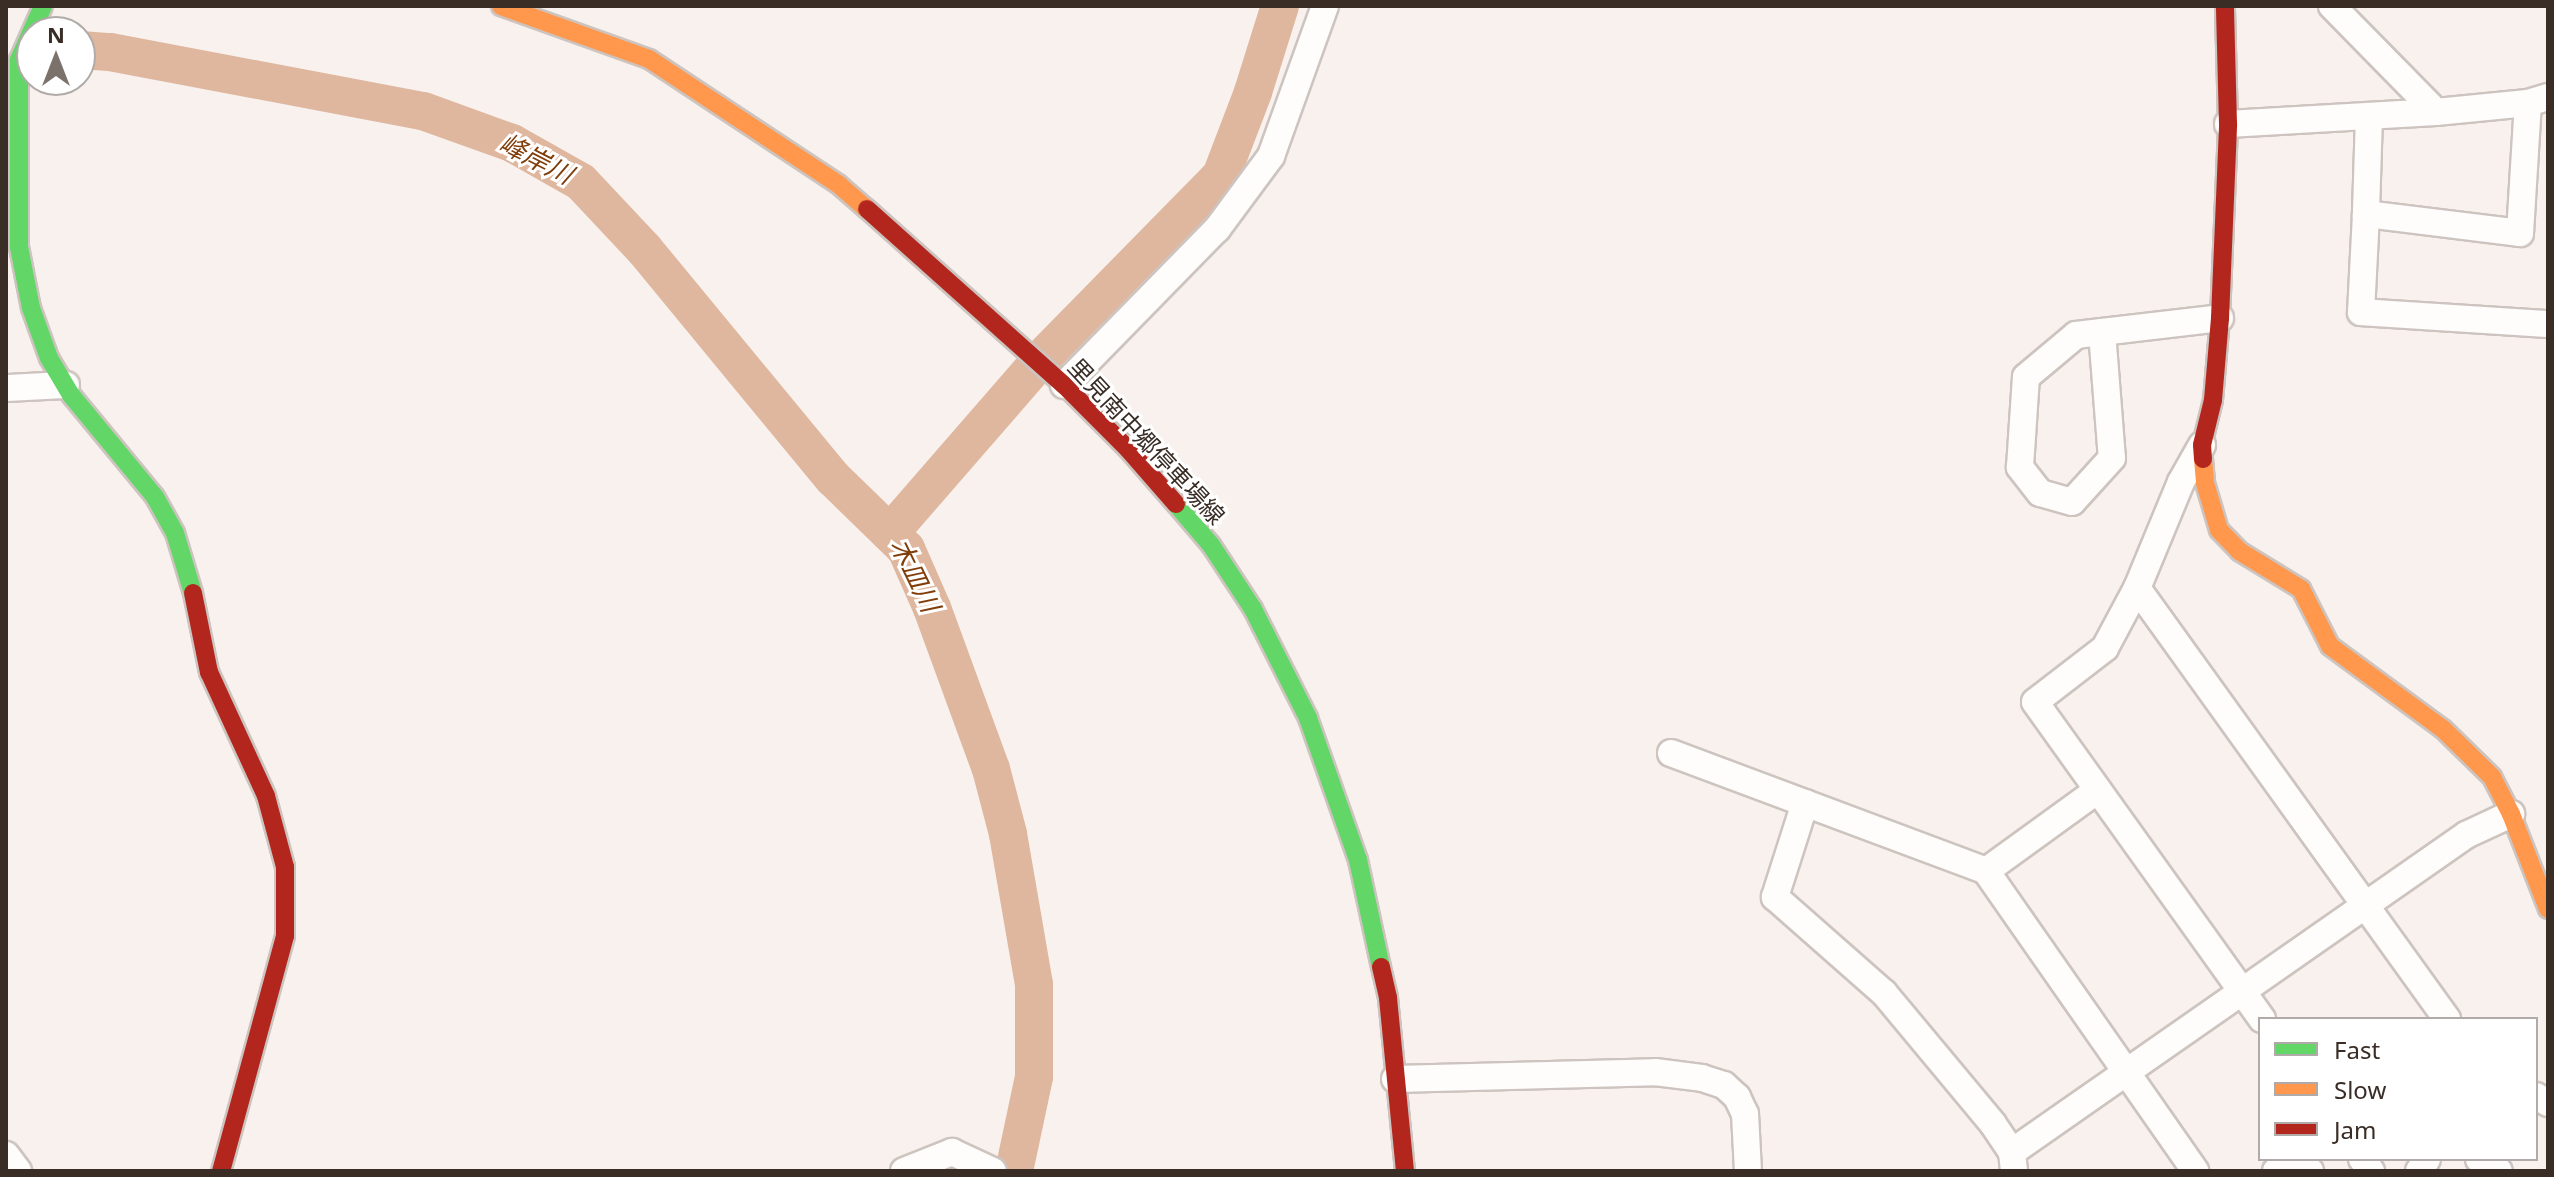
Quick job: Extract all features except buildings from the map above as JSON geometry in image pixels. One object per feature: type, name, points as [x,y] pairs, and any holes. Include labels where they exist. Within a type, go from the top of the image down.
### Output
[{"type":"street","name":"里見南中郷停車場線","points":[[501,6],[649,59],[838,184],[1061,382],[1128,449],[1211,545],[1253,609],[1286,670],[1313,731],[1358,860],[1388,998],[1405,1171]]},
{"type":"street","points":[[1061,382],[1217,229],[1271,156],[1325,6]]},
{"type":"street","points":[[2225,6],[2228,124],[2220,318],[2213,400],[2202,445],[2181,482],[2137,588],[2105,648],[2035,702],[2261,1017]]},
{"type":"street","points":[[2333,6],[2436,112]]},
{"type":"street","points":[[6,44],[39,14]]},
{"type":"street","points":[[39,14],[19,60],[19,247],[31,308],[49,358],[66,385],[155,497],[175,533],[189,572],[209,672],[266,796],[285,867],[285,936],[221,1171]]},
{"type":"street","points":[[2228,124],[2436,112],[2538,100],[2520,233],[2366,214]]},
{"type":"street","points":[[2369,116],[2361,312],[2548,324]]},
{"type":"street","points":[[2102,332],[2112,458],[2072,502],[2040,493],[2020,467],[2026,377],[2076,335],[2220,318]]},
{"type":"street","points":[[6,388],[66,385]]},
{"type":"street","points":[[2202,445],[2205,483],[2224,539],[2296,584],[2330,646],[2443,729],[2482,765],[2499,787],[2548,909]]},
{"type":"street","points":[[2137,588],[2446,1017]]},
{"type":"street","points":[[1671,753],[1986,871],[2195,1171]]},
{"type":"street","points":[[1986,871],[2098,790]]},
{"type":"street","points":[[1805,803],[1775,897],[1884,993],[2013,1162],[2126,1073],[2242,991],[2466,835],[2511,814]]},
{"type":"street","points":[[1395,1079],[1655,1072],[1702,1078],[1724,1085],[1737,1097],[1745,1114],[1748,1171]]},
{"type":"street","points":[[904,1171],[952,1152],[993,1171]]},
{"type":"street","points":[[6,1155],[18,1171]]},
{"type":"street","points":[[2276,1171],[2295,1161]]},
{"type":"waterway","name":"木皿川","points":[[890,533],[1042,358],[1221,176],[1253,92],[1280,6]]},
{"type":"waterway","name":"峰岸川","points":[[96,51],[423,111],[512,143],[581,182],[644,249],[833,478],[906,549],[932,608],[991,769],[1008,834],[1034,984],[1034,1077],[1014,1171]]},
{"type":"traffic: fast","points":[[43,6],[19,60],[19,247],[31,308],[49,358],[71,395],[155,497],[175,533],[193,593]]},
{"type":"traffic: fast","points":[[1176,504],[1211,545],[1253,609],[1308,718],[1358,860],[1381,967]]},
{"type":"traffic: slow","points":[[501,6],[649,59],[838,184],[867,209]]},
{"type":"traffic: slow","points":[[2203,459],[2205,483],[2219,530],[2239,551],[2301,589],[2330,646],[2443,729],[2492,777],[2511,814],[2548,909]]},
{"type":"traffic: jam","points":[[2203,459],[2202,445],[2213,400],[2220,318],[2228,124],[2225,6]]},
{"type":"traffic: jam","points":[[867,209],[1064,385],[1128,449],[1176,504]]},
{"type":"traffic: jam","points":[[193,593],[209,672],[266,796],[285,867],[285,936],[221,1171]]},
{"type":"traffic: jam","points":[[1381,967],[1388,998],[1405,1171]]}]
